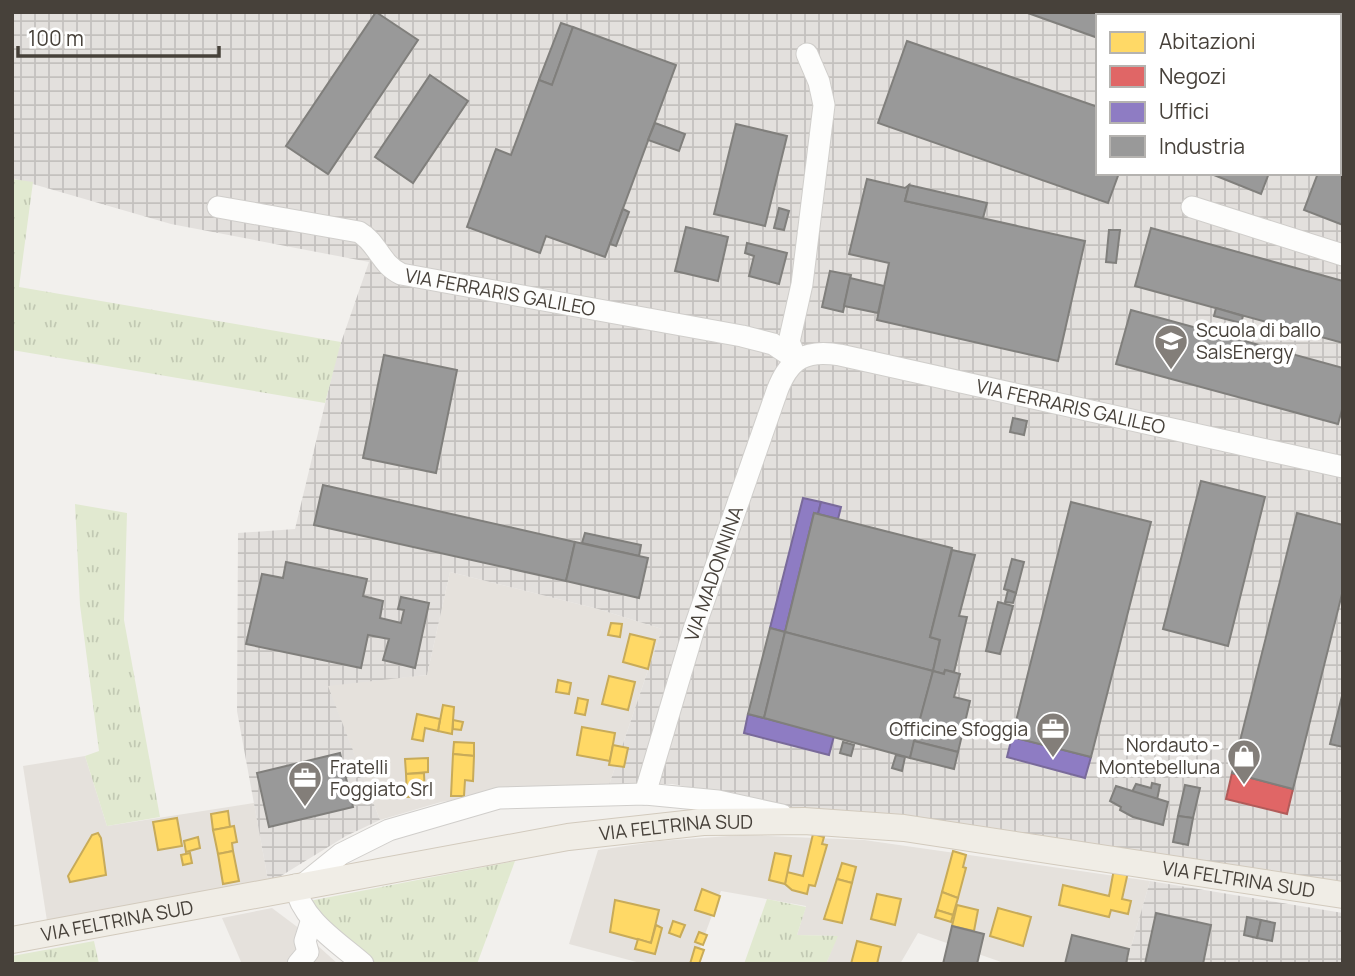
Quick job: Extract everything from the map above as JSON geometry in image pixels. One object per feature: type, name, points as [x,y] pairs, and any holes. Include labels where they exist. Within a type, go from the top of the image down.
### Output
[{"type":"main road","name":"VIA FELTRINA SUD","points":[[12,940],[300,884],[606,831],[703,821],[804,821],[936,832],[1343,895]]},
{"type":"street","points":[[797,360],[789,342],[803,284],[824,106],[820,82],[807,54]]},
{"type":"street","name":"VIA FERRARIS GALILEO","points":[[218,207],[359,232],[370,241],[383,263],[401,274],[742,335],[773,344],[797,360],[818,354],[840,355],[1343,467]]},
{"type":"street","points":[[1192,207],[1343,255]]},
{"type":"street","name":"VIA MADONNINA","points":[[645,794],[693,632],[777,391],[786,370],[797,360]]},
{"type":"street","points":[[363,964],[312,919],[298,901],[300,884],[341,855],[389,830],[499,798],[645,794],[738,804],[804,821]]},
{"type":"street","points":[[308,960],[305,941],[312,919]]},
{"type":"shaded area","points":[[12,12],[1343,12],[1343,885],[993,828],[867,812],[777,807],[757,800],[672,784],[609,785],[662,629],[598,609],[450,572],[427,675],[328,686],[380,820],[346,836],[276,879],[268,880],[237,711],[238,533],[295,529],[337,354],[369,262],[171,224],[12,178]]},
{"type":"shaded area","points":[[450,572],[598,609],[662,629],[609,785],[532,788],[441,802],[380,820],[327,685],[427,675]]},
{"type":"shaded area","points":[[85,756],[107,826],[254,803],[268,880],[47,921],[23,766]]},
{"type":"shaded area","points":[[743,835],[864,840],[1150,881],[1126,964],[1007,964],[918,933],[900,964],[826,964],[837,936],[797,935],[806,906],[721,891],[694,964],[644,964],[569,944],[598,850],[660,841]]},
{"type":"shaded area","points":[[1150,881],[1343,913],[1343,964],[1126,964]]},
{"type":"shaded area","points":[[272,908],[338,964],[242,964],[222,918]]},
{"type":"green space","points":[[12,179],[33,182],[19,287],[341,342],[325,403],[12,350]]},
{"type":"green space","points":[[75,504],[127,513],[124,620],[160,817],[107,826],[85,756],[99,751],[80,605]]},
{"type":"green space","points":[[515,861],[477,964],[368,964],[299,903]]},
{"type":"green space","points":[[767,899],[806,907],[797,935],[838,936],[826,964],[744,964]]},
{"type":"green space","points":[[94,941],[99,964],[12,964],[12,956]]},
{"type":"building: Abitazioni","points":[[611,623],[622,624],[620,637],[608,635]]},
{"type":"building: Abitazioni","points":[[630,634],[655,640],[648,669],[623,662]]},
{"type":"building: Abitazioni","points":[[609,676],[635,682],[628,710],[602,704]]},
{"type":"building: Abitazioni","points":[[558,680],[571,683],[569,694],[556,692]]},
{"type":"building: Abitazioni","points":[[578,698],[588,700],[585,715],[575,713]]},
{"type":"building: Abitazioni","points":[[443,705],[454,707],[452,734],[438,731]]},
{"type":"building: Abitazioni","points":[[417,714],[440,719],[438,731],[425,728],[423,741],[412,739]]},
{"type":"building: Abitazioni","points":[[453,720],[463,722],[461,730],[453,729]]},
{"type":"building: Abitazioni","points":[[582,727],[615,733],[610,761],[577,755]]},
{"type":"building: Abitazioni","points":[[454,742],[474,743],[474,756],[453,754]]},
{"type":"building: Abitazioni","points":[[613,745],[628,748],[624,767],[609,765]]},
{"type":"building: Abitazioni","points":[[453,754],[474,756],[473,781],[465,780],[464,796],[451,796]]},
{"type":"building: Abitazioni","points":[[428,758],[428,772],[406,774],[405,759]]},
{"type":"building: Abitazioni","points":[[424,773],[425,796],[407,797],[406,774]]},
{"type":"building: Abitazioni","points":[[228,811],[230,827],[213,830],[211,814]]},
{"type":"building: Abitazioni","points":[[177,818],[182,846],[158,850],[153,822]]},
{"type":"building: Abitazioni","points":[[234,826],[237,842],[232,843],[233,851],[218,854],[213,830]]},
{"type":"building: Abitazioni","points":[[98,833],[106,875],[70,882],[68,876],[92,835]]},
{"type":"building: Abitazioni","points":[[813,834],[824,837],[822,844],[827,845],[815,886],[809,885],[807,894],[792,890],[785,884],[787,872],[803,876]]},
{"type":"building: Abitazioni","points":[[198,837],[200,848],[186,852],[184,841]]},
{"type":"building: Abitazioni","points":[[233,851],[239,881],[223,884],[218,854]]},
{"type":"building: Abitazioni","points":[[953,851],[966,855],[963,867],[966,868],[958,898],[942,892]]},
{"type":"building: Abitazioni","points":[[190,853],[192,863],[183,865],[181,855]]},
{"type":"building: Abitazioni","points":[[775,853],[791,856],[785,884],[769,880]]},
{"type":"building: Abitazioni","points":[[842,863],[856,867],[852,883],[837,879]]},
{"type":"building: Abitazioni","points":[[1114,869],[1128,872],[1122,899],[1131,901],[1128,914],[1111,910],[1109,917],[1059,905],[1063,885],[1109,896]]},
{"type":"building: Abitazioni","points":[[837,879],[852,883],[842,923],[824,919]]},
{"type":"building: Abitazioni","points":[[702,889],[720,896],[714,916],[695,910]]},
{"type":"building: Abitazioni","points":[[942,892],[958,898],[953,915],[937,910]]},
{"type":"building: Abitazioni","points":[[877,894],[901,899],[895,925],[871,919]]},
{"type":"building: Abitazioni","points":[[615,900],[659,910],[651,943],[610,932]]},
{"type":"building: Abitazioni","points":[[957,905],[978,910],[974,931],[952,926]]},
{"type":"building: Abitazioni","points":[[998,908],[1031,917],[1023,946],[990,936]]},
{"type":"building: Abitazioni","points":[[937,910],[953,915],[951,922],[935,917]]},
{"type":"building: Abitazioni","points":[[673,921],[685,925],[680,937],[669,933]]},
{"type":"building: Abitazioni","points":[[656,925],[662,928],[655,954],[635,949],[638,939],[651,943]]},
{"type":"building: Abitazioni","points":[[699,932],[707,935],[703,945],[695,942]]},
{"type":"building: Abitazioni","points":[[857,941],[881,947],[877,964],[851,964]]},
{"type":"building: Abitazioni","points":[[695,947],[704,950],[699,964],[690,964]]},
{"type":"building: Negozi","points":[[1232,773],[1293,789],[1287,814],[1226,799]]},
{"type":"building: Uffici","points":[[803,498],[821,502],[818,514],[814,513],[785,632],[770,628]]},
{"type":"building: Uffici","points":[[821,502],[841,507],[838,519],[818,514]]},
{"type":"building: Uffici","points":[[748,714],[834,736],[829,755],[744,733]]},
{"type":"building: Uffici","points":[[1012,737],[1091,757],[1085,778],[1007,757]]},
{"type":"building: Industria","points":[[376,12],[418,40],[328,174],[286,146]]},
{"type":"building: Industria","points":[[1025,12],[1157,12],[1096,14],[1096,37]]},
{"type":"building: Industria","points":[[1286,12],[1290,14],[1182,14]]},
{"type":"building: Industria","points":[[561,23],[573,27],[552,85],[539,80]]},
{"type":"building: Industria","points":[[573,27],[676,65],[605,257],[546,236],[540,253],[467,227],[496,149],[511,155],[539,80],[552,85]]},
{"type":"building: Industria","points":[[1341,34],[1343,34],[1343,118],[1341,117]]},
{"type":"building: Industria","points":[[907,41],[1096,106],[1096,175],[1118,175],[1108,203],[878,123]]},
{"type":"building: Industria","points":[[430,75],[468,101],[413,183],[375,157]]},
{"type":"building: Industria","points":[[655,123],[685,134],[679,151],[648,140]]},
{"type":"building: Industria","points":[[736,124],[787,136],[765,226],[714,214]]},
{"type":"building: Industria","points":[[1341,139],[1343,140],[1343,225],[1304,210],[1317,175],[1341,175]]},
{"type":"building: Industria","points":[[1214,175],[1268,175],[1261,194]]},
{"type":"building: Industria","points":[[867,179],[905,188],[909,185],[905,201],[1085,241],[1058,361],[877,320],[889,263],[849,254]]},
{"type":"building: Industria","points":[[909,185],[987,203],[983,218],[905,201]]},
{"type":"building: Industria","points":[[779,208],[789,211],[784,230],[774,228]]},
{"type":"building: Industria","points":[[623,209],[629,212],[616,246],[610,244]]},
{"type":"building: Industria","points":[[686,227],[728,237],[718,281],[675,271]]},
{"type":"building: Industria","points":[[1151,228],[1343,281],[1343,343],[1135,286]]},
{"type":"building: Industria","points":[[1109,230],[1120,230],[1116,263],[1106,262]]},
{"type":"building: Industria","points":[[747,243],[787,253],[779,284],[749,276],[754,256],[745,253]]},
{"type":"building: Industria","points":[[830,271],[851,275],[843,312],[822,307]]},
{"type":"building: Industria","points":[[850,278],[884,286],[878,313],[844,306]]},
{"type":"building: Industria","points":[[1216,308],[1243,316],[1241,323],[1214,316]]},
{"type":"building: Industria","points":[[1131,310],[1343,368],[1343,406],[1338,424],[1116,364]]},
{"type":"building: Industria","points":[[384,355],[457,370],[436,473],[363,458]]},
{"type":"building: Industria","points":[[1013,418],[1027,421],[1024,435],[1010,432]]},
{"type":"building: Industria","points":[[1201,481],[1265,497],[1228,646],[1163,629]]},
{"type":"building: Industria","points":[[323,485],[575,542],[566,581],[314,525]]},
{"type":"building: Industria","points":[[1071,502],[1151,522],[1091,757],[1012,737]]},
{"type":"building: Industria","points":[[814,513],[952,548],[930,637],[940,640],[933,671],[785,632]]},
{"type":"building: Industria","points":[[1297,513],[1343,525],[1343,590],[1293,789],[1232,773]]},
{"type":"building: Industria","points":[[585,533],[641,545],[639,556],[582,543]]},
{"type":"building: Industria","points":[[575,542],[648,558],[639,598],[566,581]]},
{"type":"building: Industria","points":[[952,550],[975,555],[959,616],[967,617],[954,672],[945,670],[944,674],[933,671],[940,640],[930,637]]},
{"type":"building: Industria","points":[[1012,559],[1024,562],[1016,593],[1004,589]]},
{"type":"building: Industria","points":[[286,562],[367,579],[363,596],[383,601],[380,618],[401,623],[404,610],[398,609],[401,597],[429,603],[415,668],[383,660],[389,639],[368,635],[361,668],[246,644],[262,574],[283,578]]},
{"type":"building: Industria","points":[[1008,590],[1016,593],[1013,603],[1005,602]]},
{"type":"building: Industria","points":[[998,602],[1013,606],[1000,654],[986,651]]},
{"type":"building: Industria","points":[[770,628],[785,632],[764,718],[748,714]]},
{"type":"building: Industria","points":[[785,632],[933,671],[910,758],[764,718]]},
{"type":"building: Industria","points":[[945,670],[960,674],[954,697],[970,701],[958,752],[914,741],[933,671],[944,674]]},
{"type":"building: Industria","points":[[1343,692],[1343,747],[1330,744]]},
{"type":"building: Industria","points":[[914,741],[958,752],[954,769],[910,758]]},
{"type":"building: Industria","points":[[843,742],[854,745],[851,756],[840,753]]},
{"type":"building: Industria","points":[[340,753],[353,807],[269,827],[257,773]]},
{"type":"building: Industria","points":[[896,755],[905,757],[902,771],[892,768]]},
{"type":"building: Industria","points":[[1152,783],[1160,785],[1157,800],[1132,792],[1136,784],[1151,788]]},
{"type":"building: Industria","points":[[1185,785],[1200,788],[1193,818],[1178,816]]},
{"type":"building: Industria","points":[[1116,786],[1168,802],[1163,825],[1133,817],[1120,810],[1121,807],[1110,801]]},
{"type":"building: Industria","points":[[1178,816],[1193,818],[1188,845],[1173,842]]},
{"type":"building: Industria","points":[[1156,913],[1211,925],[1203,964],[1145,964]]},
{"type":"building: Industria","points":[[1247,917],[1261,920],[1257,938],[1244,935]]},
{"type":"building: Industria","points":[[1261,920],[1275,923],[1272,941],[1257,938]]},
{"type":"building: Industria","points":[[952,926],[984,934],[977,964],[943,964]]},
{"type":"building: Industria","points":[[1072,935],[1129,949],[1126,964],[1065,964]]},
{"type":"place","name":"Scuola di ballo SalsEnergy","points":[[1171,371]]},
{"type":"place","name":"Officine Sfoggia","points":[[1053,759]]},
{"type":"place","name":"Nordauto - Montebelluna","points":[[1244,786]]},
{"type":"place","name":"Fratelli Foggiato Srl","points":[[305,808]]}]
